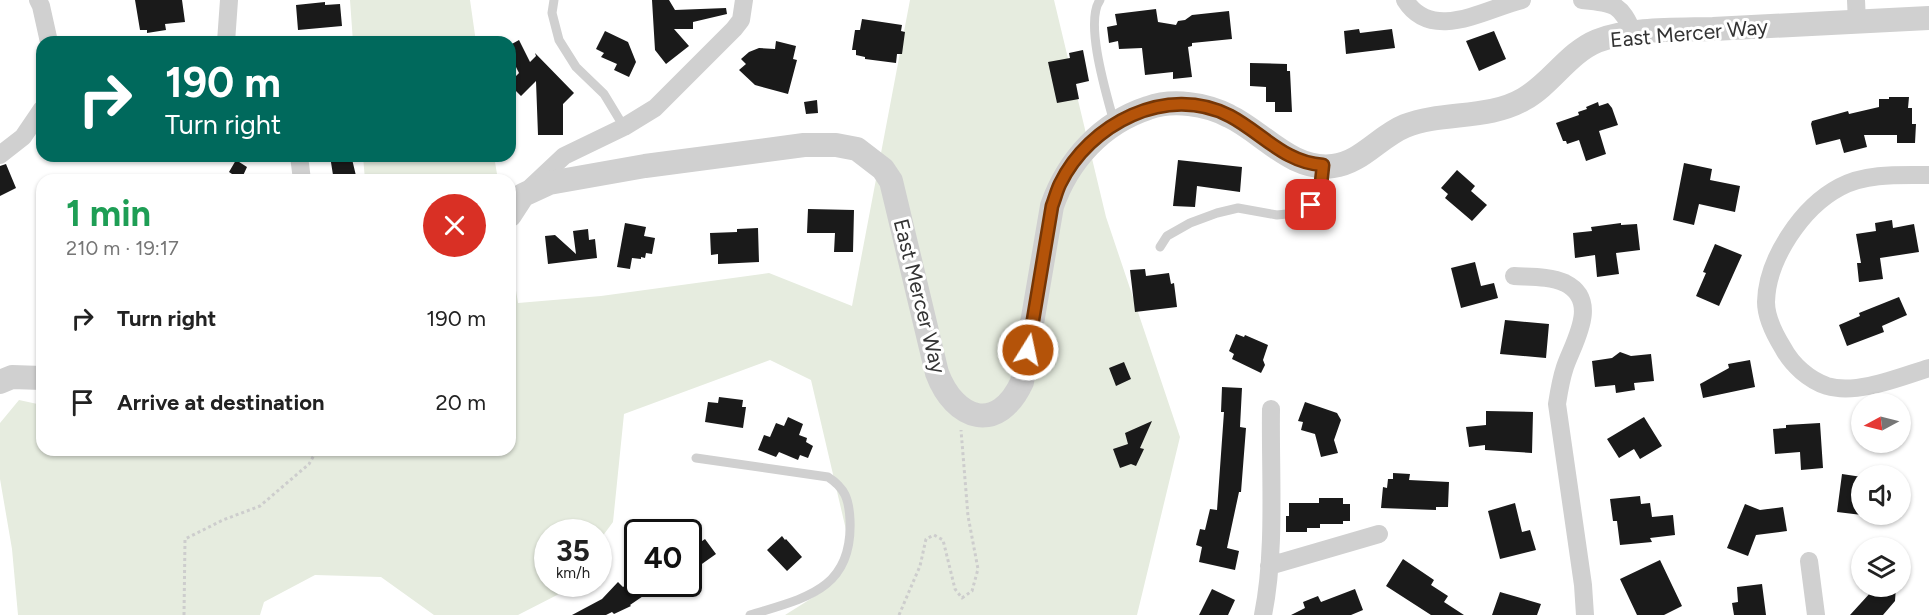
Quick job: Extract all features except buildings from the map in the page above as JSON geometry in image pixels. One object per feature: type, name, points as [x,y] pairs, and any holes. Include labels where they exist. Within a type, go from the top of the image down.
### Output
[{"type":"street","points":[[38,0],[48,36]]},
{"type":"street","points":[[226,36],[229,0]]},
{"type":"street","points":[[517,205],[564,156],[624,127],[655,108],[741,20],[744,0]]},
{"type":"street","points":[[1405,0],[1410,9],[1421,16],[1439,22],[1460,21],[1522,0]]},
{"type":"street","points":[[1582,0],[1620,8],[1633,33]]},
{"type":"street","name":"East Mercer Way","points":[[517,205],[549,183],[645,166],[804,145],[836,145],[857,149],[883,169],[891,181],[937,373],[943,389],[961,409],[980,416],[1006,407],[1015,397],[1022,382],[1052,206],[1060,184],[1085,147],[1115,124],[1149,107],[1189,104],[1211,108],[1230,116],[1281,152],[1297,160],[1333,166],[1354,159],[1407,125],[1440,116],[1492,111],[1525,99],[1584,48],[1597,41],[1633,33],[1857,11],[1929,18]]},
{"type":"street","points":[[0,154],[23,137],[36,118]]},
{"type":"street","points":[[1929,176],[1884,176],[1862,179],[1840,187],[1825,197],[1784,242],[1770,273],[1766,304],[1774,333],[1789,358],[1807,376],[1827,386],[1847,388],[1874,385],[1929,368]]},
{"type":"street","points":[[1514,276],[1541,278],[1566,284],[1578,295],[1583,309],[1582,326],[1563,375],[1557,404],[1583,585],[1585,615]]},
{"type":"street","points":[[0,382],[12,377],[36,378]]},
{"type":"street","points":[[1263,615],[1268,591],[1269,566],[1271,409]]},
{"type":"street","points":[[1269,566],[1379,534]]},
{"type":"street","points":[[1809,561],[1816,615]]},
{"type":"lane","points":[[554,0],[552,14],[559,40],[576,67],[604,94],[624,127]]},
{"type":"lane","points":[[1100,0],[1093,24],[1102,77],[1115,124]]},
{"type":"lane","points":[[1160,247],[1167,236],[1190,223],[1217,213],[1238,208],[1278,215],[1296,213],[1311,205],[1320,193],[1323,165]]},
{"type":"lane","points":[[696,458],[828,477],[840,485],[846,496],[850,536],[848,554],[841,567],[818,591],[800,600],[750,615]]},
{"type":"path","points":[[899,615],[920,566],[926,539],[934,534],[943,540],[955,589],[962,598],[972,591],[978,569],[968,516],[961,409]]},
{"type":"path","points":[[184,615],[185,539],[222,520],[260,506],[309,464],[314,456]]},
{"type":"shaded area","points":[[350,0],[470,0],[475,36],[353,36]]},
{"type":"shaded area","points":[[910,0],[1054,0],[1106,217],[1180,437],[1137,615],[785,615],[820,593],[850,547],[811,380],[770,360],[624,414],[613,522],[612,519],[534,519],[534,597],[553,597],[518,615],[434,615],[381,577],[315,575],[264,602],[260,615],[18,615],[12,549],[0,479],[0,423],[19,400],[36,404],[36,456],[516,456],[516,290],[518,303],[601,296],[769,273],[852,306]]},
{"type":"shaded area","points":[[364,162],[495,162],[497,174],[364,174]]},
{"type":"route","points":[[1028,350],[1052,206],[1060,184],[1085,147],[1128,116],[1149,107],[1170,104],[1189,104],[1211,108],[1230,116],[1281,152],[1297,160],[1323,165],[1320,193],[1311,205]]}]
